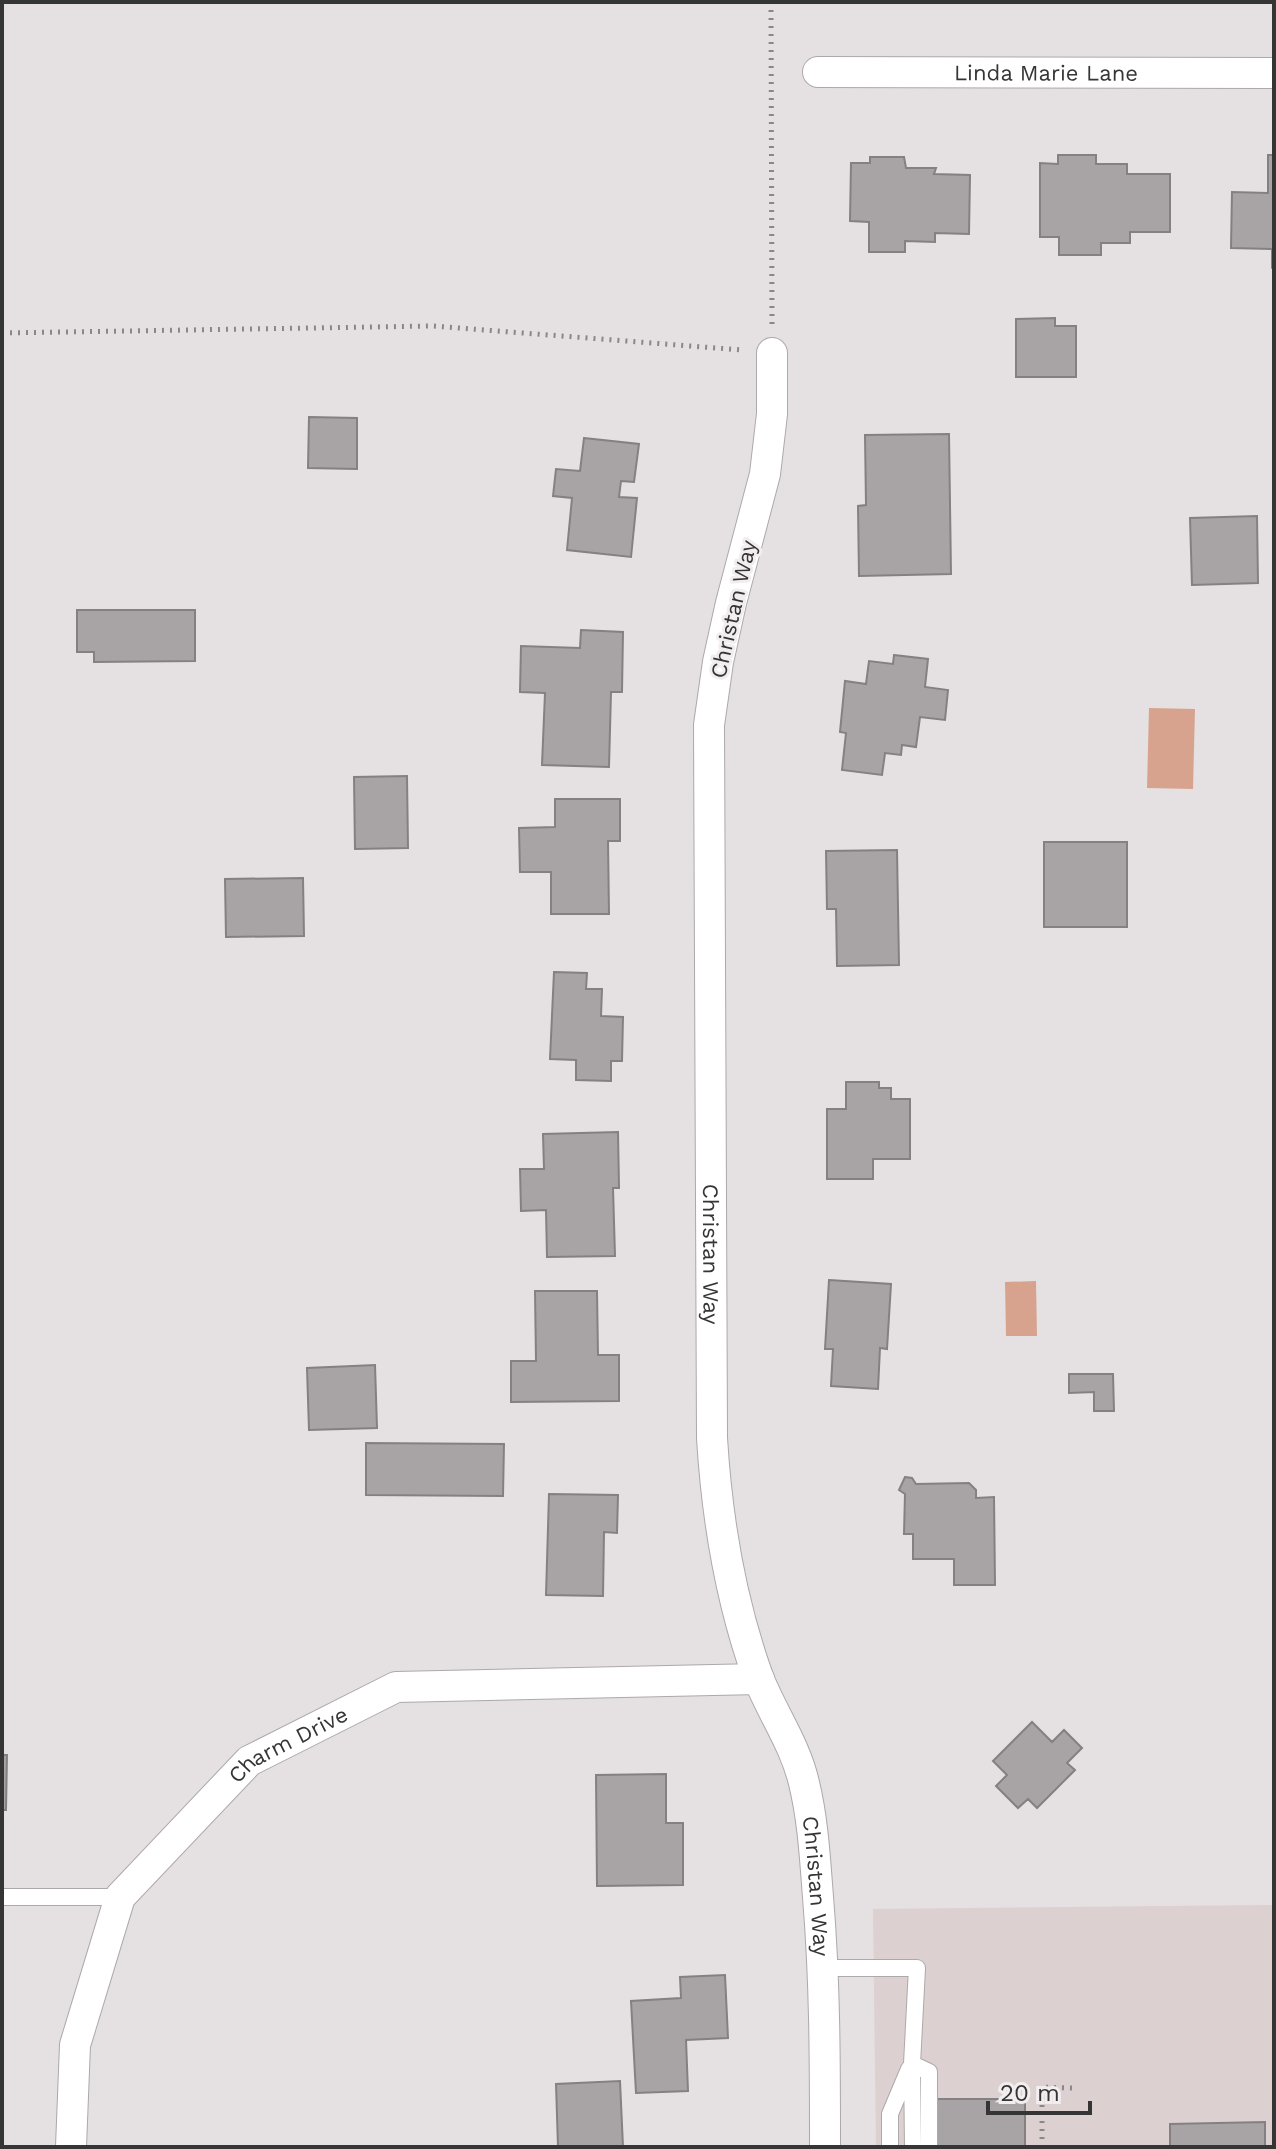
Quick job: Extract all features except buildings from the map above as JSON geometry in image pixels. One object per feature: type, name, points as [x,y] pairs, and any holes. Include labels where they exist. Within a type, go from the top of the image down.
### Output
[{"type":"street","name":"Linda Marie Lane","points":[[818,72],[1274,73]]},
{"type":"street","name":"Christan Way","points":[[772,353],[772,414],[765,474],[718,662],[709,725],[712,1438],[721,1536],[733,1595],[759,1679],[784,1727],[803,1781],[813,1835],[824,1968],[825,2147]]},
{"type":"street","name":"Charm Drive","points":[[71,2147],[75,2045],[120,1897],[249,1761],[396,1687],[759,1679]]},
{"type":"lane","points":[[2,1897],[120,1897]]},
{"type":"lane","points":[[824,1968],[917,1968],[912,2064],[913,2147]]},
{"type":"lane","points":[[890,2147],[890,2114],[912,2064]]},
{"type":"lane","points":[[912,2064],[929,2072],[929,2147]]},
{"type":"path","points":[[2,333],[433,326],[772,353],[771,2]]},
{"type":"path","points":[[1042,2147],[1042,2087],[1073,2088]]},
{"type":"shaded area","points":[[1149,708],[1195,709],[1193,789],[1147,788]]},
{"type":"shaded area","points":[[1036,1281],[1037,1336],[1006,1336],[1005,1282]]},
{"type":"shaded area","points":[[1274,1905],[1274,2147],[876,2147],[873,1909]]}]
